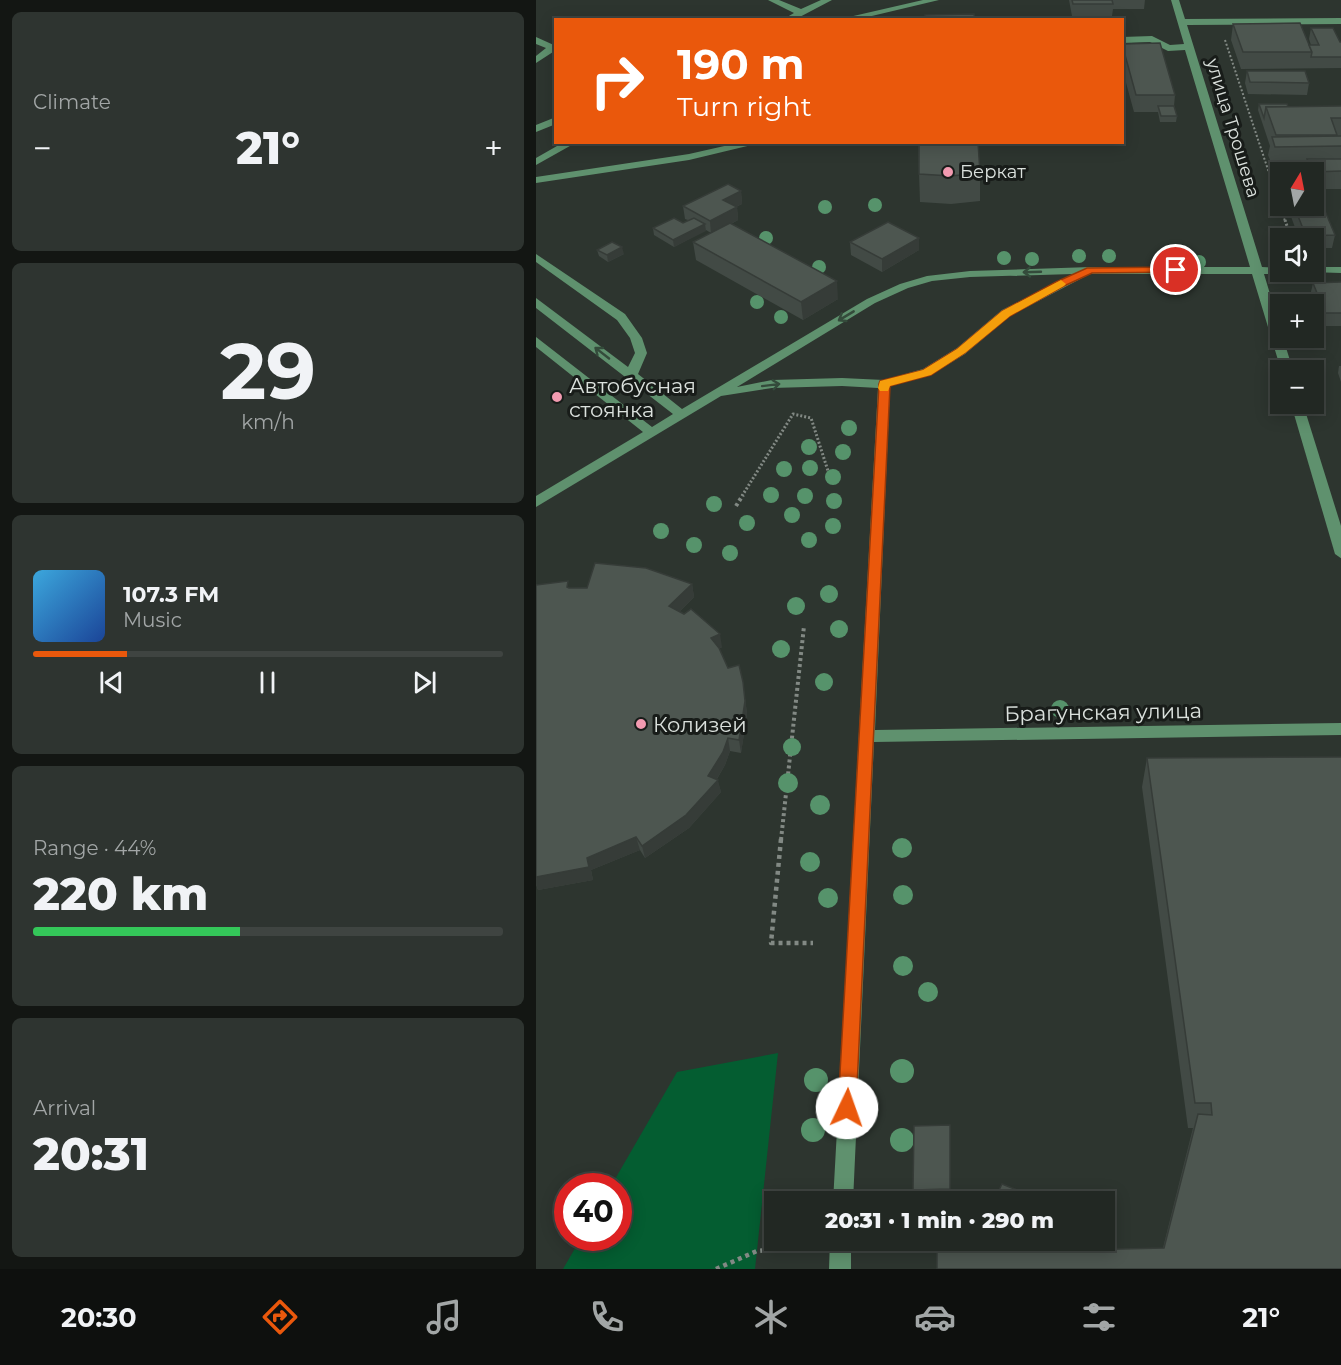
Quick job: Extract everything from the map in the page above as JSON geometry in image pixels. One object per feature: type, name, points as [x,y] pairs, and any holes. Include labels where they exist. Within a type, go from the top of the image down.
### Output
[{"type":"street","points":[[772,0],[802,13]]},
{"type":"street","points":[[791,18],[828,0]]},
{"type":"street","points":[[850,18],[935,0]]},
{"type":"street","name":"улица Трошева","points":[[1175,0],[1284,360]]},
{"type":"street","points":[[1182,22],[1329,25],[1342,21]]},
{"type":"street","points":[[1124,39],[1152,39],[1168,48],[1189,47]]},
{"type":"street","points":[[536,40],[554,49]]},
{"type":"street","points":[[536,60],[554,49]]},
{"type":"street","points":[[536,129],[554,121]]},
{"type":"street","points":[[536,162],[568,144]]},
{"type":"street","points":[[536,180],[689,157],[750,144]]},
{"type":"street","points":[[536,257],[621,317],[636,338],[641,353],[630,375]]},
{"type":"street","points":[[713,396],[772,384],[842,382],[884,384],[927,372],[961,351],[1006,313],[1091,270]]},
{"type":"street","points":[[536,502],[870,301],[904,286],[931,278],[970,274],[1091,270],[1270,271]]},
{"type":"street","points":[[1324,270],[1342,270]]},
{"type":"street","points":[[536,302],[682,414]]},
{"type":"street","points":[[536,341],[651,432]]},
{"type":"street","points":[[844,1191],[884,384]]},
{"type":"street","points":[[1300,414],[1342,554]]},
{"type":"street","name":"Брагунская улица","points":[[865,736],[1342,729]]},
{"type":"street","points":[[840,1269],[841,1251]]},
{"type":"path","points":[[1220,22],[1288,228]]},
{"type":"path","points":[[736,506],[793,414],[811,418],[829,474]]},
{"type":"path","points":[[804,626],[791,732],[771,943],[814,943]]},
{"type":"path","points":[[716,1269],[757,1251],[764,1250]]},
{"type":"green space","points":[[778,1053],[755,1269],[563,1269],[573,1251],[632,1251],[632,1173],[619,1173],[677,1072]]},
{"type":"building","points":[[1072,0],[1112,0],[1113,4],[1073,4]]},
{"type":"building","points":[[974,14],[975,18],[925,18],[925,15]]},
{"type":"building","points":[[1300,23],[1312,52],[1243,52],[1233,24]]},
{"type":"building","points":[[1311,28],[1333,28],[1342,42],[1342,57],[1311,57],[1312,52],[1309,45],[1319,45]]},
{"type":"building","points":[[1160,43],[1175,95],[1136,95],[1124,44]]},
{"type":"building","points":[[1247,71],[1305,71],[1309,83],[1250,82]]},
{"type":"building","points":[[1259,104],[1287,104],[1288,107],[1266,107],[1264,118]]},
{"type":"building","points":[[1158,106],[1174,106],[1177,116],[1161,116]]},
{"type":"building","points":[[1342,106],[1342,118],[1331,118],[1337,135],[1276,135],[1266,107]]},
{"type":"building","points":[[1342,136],[1342,146],[1275,147],[1272,137]]},
{"type":"building","points":[[919,144],[978,144],[980,173],[951,176],[919,174]]},
{"type":"building","points":[[1307,159],[1342,159],[1342,171],[1324,172],[1324,162],[1308,162]]},
{"type":"building","points":[[728,184],[741,191],[723,200],[737,207],[710,221],[683,206]]},
{"type":"building","points":[[1324,208],[1335,235],[1324,235],[1324,228],[1303,228],[1298,216],[1324,216]]},
{"type":"building","points":[[674,218],[683,223],[694,218],[705,224],[673,240],[653,228]]},
{"type":"building","points":[[888,222],[919,238],[882,259],[850,242]]},
{"type":"building","points":[[730,223],[837,281],[801,302],[693,242]]},
{"type":"building","points":[[612,242],[622,247],[607,255],[597,250]]},
{"type":"building","points":[[1342,282],[1342,313],[1325,313],[1324,294],[1317,294],[1313,283]]},
{"type":"building","name":"Колизей","points":[[595,563],[646,568],[692,584],[669,606],[684,614],[691,609],[720,634],[711,638],[719,648],[728,668],[739,665],[745,701],[739,740],[728,738],[723,752],[708,776],[718,780],[686,815],[642,846],[636,837],[587,858],[589,867],[536,877],[536,585],[568,581],[567,587],[569,588],[587,588]]},
{"type":"building","points":[[1342,757],[1342,1269],[937,1269],[937,1251],[1115,1251],[1115,1249],[1164,1248],[1198,1114],[1212,1115],[1211,1103],[1195,1103],[1147,758]]},
{"type":"building","points":[[950,1125],[950,1189],[913,1190],[914,1126]]},
{"type":"building","points":[[1002,1184],[1020,1191],[998,1191]]},
{"type":"slow traffic","points":[[884,388],[884,384],[927,372],[961,351],[1006,313],[1061,284]]},
{"type":"place","name":"Беркат","points":[[948,172]]},
{"type":"place","name":"Автобусная стоянка","points":[[557,397]]},
{"type":"place","name":"Колизей","points":[[641,724]]},
{"type":"route","points":[[847,1108],[884,384],[927,372],[961,351],[1006,313],[1091,270],[1176,270]]}]
